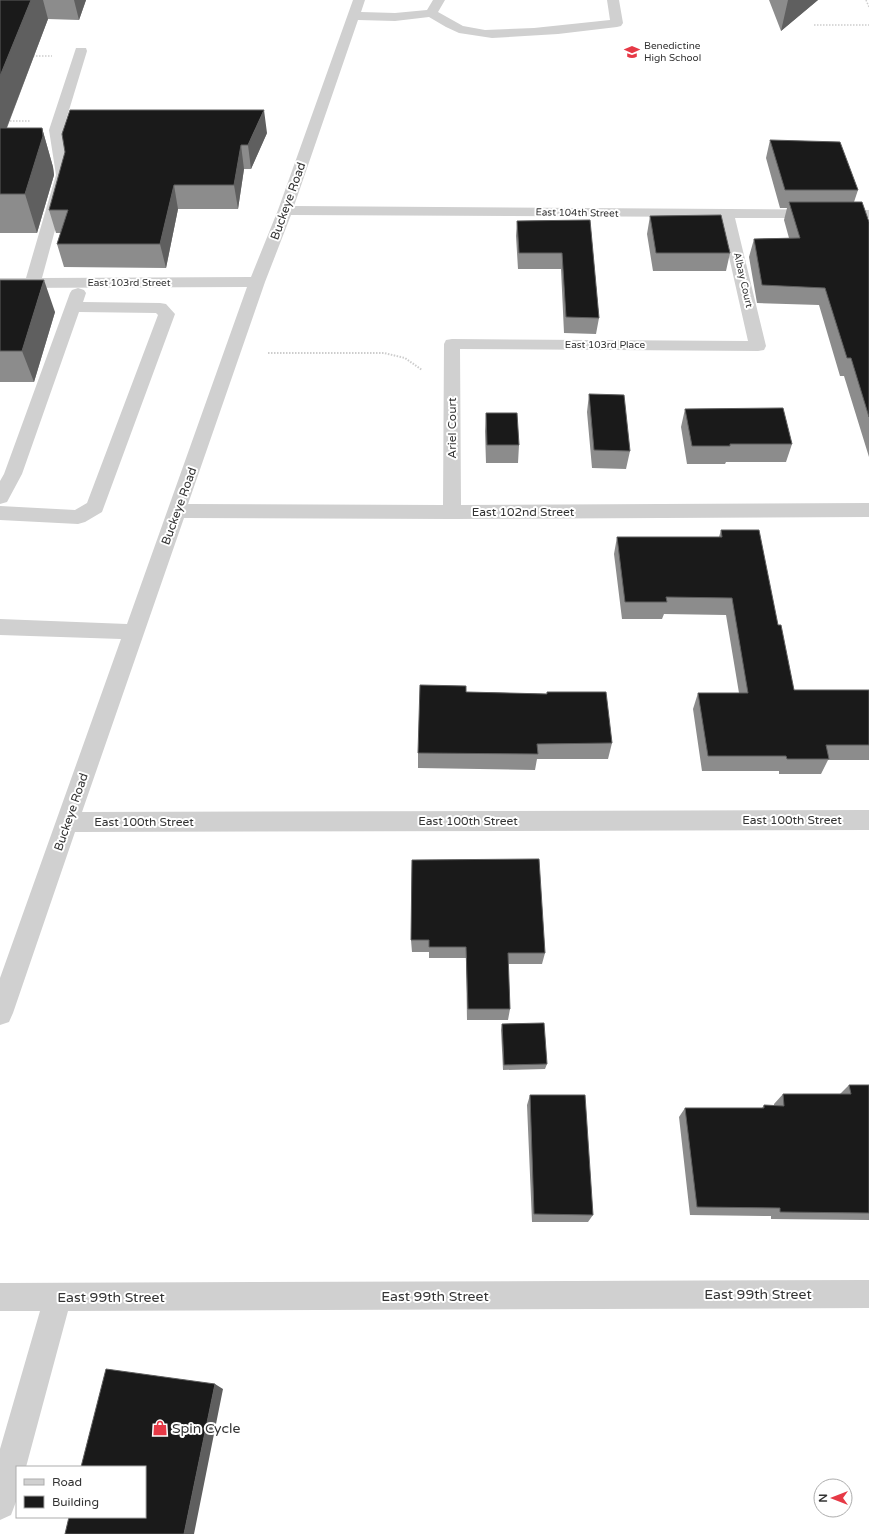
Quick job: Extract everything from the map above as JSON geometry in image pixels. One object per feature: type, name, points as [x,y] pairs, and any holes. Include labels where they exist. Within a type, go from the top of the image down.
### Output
[{"type":"street","points":[[431,13],[439,0]]},
{"type":"street","points":[[356,8],[396,17],[431,13],[446,23],[464,30],[490,34],[533,32],[617,23],[613,0]]},
{"type":"street","name":"Buckeye Road","points":[[0,1012],[257,282],[285,210],[356,8]]},
{"type":"street","points":[[33,283],[64,175],[56,130],[81,53]]},
{"type":"street","name":"East 104th Street","points":[[285,210],[869,214]]},
{"type":"street","name":"Albay Court","points":[[727,214],[758,346]]},
{"type":"street","name":"East 103rd Street","points":[[0,283],[257,282]]},
{"type":"street","points":[[0,497],[13,474],[82,283]]},
{"type":"street","points":[[0,513],[78,517],[95,507],[167,314],[160,308],[73,307]]},
{"type":"street","name":"East 103rd Place","points":[[452,344],[758,346]]},
{"type":"street","name":"Ariel Court","points":[[452,344],[452,512]]},
{"type":"street","name":"East 102nd Street","points":[[177,511],[452,512],[869,510]]},
{"type":"street","points":[[0,627],[134,632]]},
{"type":"street","name":"East 100th Street","points":[[68,822],[869,820]]},
{"type":"street","name":"East 99th Street","points":[[0,1297],[869,1294]]},
{"type":"street","points":[[0,1504],[8,1446],[58,1297]]},
{"type":"path","points":[[866,0],[869,7]]},
{"type":"path","points":[[814,25],[869,25]]},
{"type":"path","points":[[29,56],[81,53]]},
{"type":"path","points":[[268,352],[384,353],[406,358],[426,375]]},
{"type":"building","points":[[0,0],[31,0],[0,76]]},
{"type":"building","points":[[70,110],[264,110],[248,145],[241,145],[234,185],[174,185],[160,244],[57,244],[68,210],[49,210],[65,152],[62,134]]},
{"type":"building","points":[[0,128],[42,128],[43,136],[25,194],[0,194]]},
{"type":"building","points":[[770,140],[840,142],[858,190],[785,190]]},
{"type":"building","points":[[789,202],[862,202],[869,222],[869,417],[851,358],[847,358],[825,288],[762,285],[754,239],[800,238]]},
{"type":"building","points":[[721,215],[730,253],[656,253],[650,216]]},
{"type":"building","points":[[590,220],[599,318],[566,317],[562,253],[519,253],[517,221]]},
{"type":"building","points":[[0,280],[44,280],[22,351],[0,351]]},
{"type":"building","points":[[589,394],[624,395],[630,451],[594,450]]},
{"type":"building","points":[[783,408],[792,444],[730,444],[730,446],[692,446],[685,409]]},
{"type":"building","points":[[486,413],[517,413],[519,445],[487,445]]},
{"type":"building","points":[[721,530],[759,530],[778,625],[781,625],[794,690],[869,690],[869,745],[826,745],[829,759],[787,759],[786,756],[708,756],[698,693],[748,693],[732,598],[666,597],[667,602],[625,602],[617,537],[722,537]]},
{"type":"building","points":[[420,685],[466,686],[466,692],[547,694],[547,692],[606,692],[612,743],[537,744],[538,754],[418,753]]},
{"type":"building","points":[[539,859],[545,953],[508,953],[510,1009],[468,1009],[466,947],[429,947],[429,940],[411,940],[412,860]]},
{"type":"building","points":[[544,1023],[547,1064],[504,1065],[502,1024]]},
{"type":"building","points":[[849,1085],[869,1085],[869,1213],[780,1212],[780,1208],[697,1207],[685,1108],[764,1108],[764,1105],[784,1106],[783,1094],[851,1094]]},
{"type":"building","points":[[530,1095],[585,1095],[593,1215],[534,1214]]},
{"type":"building","name":"Spin Cycle","points":[[106,1369],[215,1384],[184,1534],[65,1534],[69,1518],[146,1518],[146,1466],[81,1466]]},
{"type":"place","name":"Benedictine High School","points":[[632,52]]},
{"type":"place","name":"Spin Cycle","points":[[160,1428]]}]
